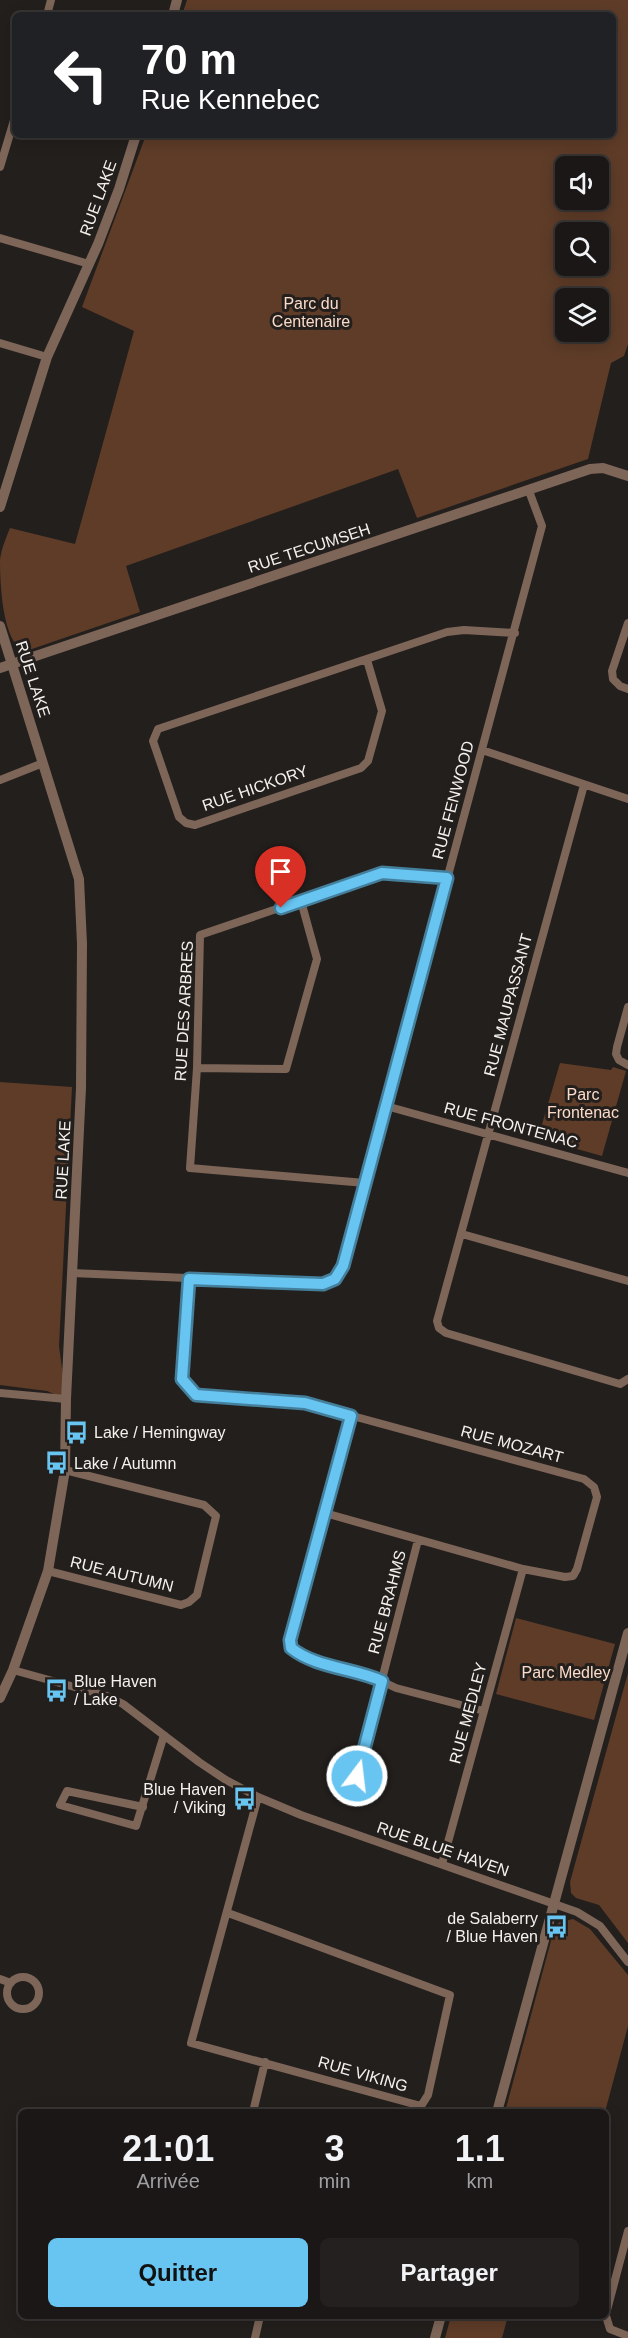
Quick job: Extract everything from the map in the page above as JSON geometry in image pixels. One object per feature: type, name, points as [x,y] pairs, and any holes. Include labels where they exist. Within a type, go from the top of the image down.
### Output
[{"type":"street","points":[[0,167],[4,141],[12,124]]},
{"type":"street","name":"RUE LAKE","points":[[0,507],[47,357],[89,264],[119,189],[135,138]]},
{"type":"street","points":[[0,238],[89,264]]},
{"type":"street","points":[[0,343],[47,357]]},
{"type":"street","name":"RUE TECUMSEH","points":[[5,666],[529,491],[544,483],[590,469],[603,468],[628,476]]},
{"type":"street","name":"RUE FENWOOD","points":[[72,1273],[323,1284],[335,1279],[343,1266],[542,526],[529,491]]},
{"type":"street","points":[[628,623],[612,671],[613,679],[620,686],[628,689]]},
{"type":"street","name":"RUE LAKE","points":[[0,626],[5,666],[43,763],[79,879],[82,944],[81,1088],[66,1399],[65,1470],[48,1571],[13,1670],[0,1698]]},
{"type":"street","name":"RUE HICKORY","points":[[368,660],[382,711],[368,761],[361,768],[195,825],[186,823],[179,817],[153,741],[158,729],[447,632],[464,630],[515,633]]},
{"type":"street","points":[[482,750],[628,799]]},
{"type":"street","points":[[0,780],[43,763]]},
{"type":"street","name":"RUE MAUPASSANT","points":[[584,785],[437,1321],[439,1328],[446,1333],[620,1384],[628,1379]]},
{"type":"street","name":"RUE DES ARBRES","points":[[365,1183],[190,1168],[197,1068],[200,935],[382,873],[447,878]]},
{"type":"street","points":[[197,1068],[286,1069],[316,959],[301,901]]},
{"type":"street","points":[[628,1007],[616,1054],[619,1060],[628,1065]]},
{"type":"street","name":"RUE FRONTENAC","points":[[386,1106],[628,1173]]},
{"type":"street","points":[[462,1234],[628,1281]]},
{"type":"street","name":"RUE MOZART","points":[[189,1279],[182,1379],[196,1395],[305,1403],[584,1479],[594,1487],[597,1497],[577,1569],[573,1576],[566,1577],[523,1569],[325,1513]]},
{"type":"street","points":[[0,1393],[66,1399]]},
{"type":"street","points":[[351,1416],[290,1640],[291,1648],[303,1657],[367,1674],[396,1688],[484,1711]]},
{"type":"street","name":"RUE AUTUMN","points":[[48,1571],[181,1605],[189,1602],[197,1594],[216,1516],[204,1505],[65,1470]]},
{"type":"street","name":"RUE BRAHMS","points":[[357,1776],[418,1540]]},
{"type":"street","name":"RUE MEDLEY","points":[[442,1864],[523,1569]]},
{"type":"street","points":[[498,2109],[628,1633]]},
{"type":"street","name":"RUE BLUE HAVEN","points":[[13,1670],[108,1696],[123,1704],[199,1762],[258,1797],[301,1815],[554,1903],[595,1922],[628,1962]]},
{"type":"street","points":[[143,1807],[67,1791],[60,1805],[135,1826],[143,1807],[164,1735]]},
{"type":"street","name":"RUE VIKING","points":[[228,1913],[450,1995],[428,2095],[421,2106],[191,2043],[258,1797]]},
{"type":"street","points":[[0,1979],[11,1983]]},
{"type":"street","points":[[254,2109],[265,2062]]},
{"type":"street","points":[[609,2304],[628,2232]]},
{"type":"street","points":[[255,2338],[259,2319]]},
{"type":"street","points":[[435,2338],[440,2319]]},
{"type":"street","points":[[607,2319],[610,2328],[628,2336]]},
{"type":"green space","name":"Parc du Centenaire","points":[[187,0],[628,0],[628,344],[624,356],[611,363],[588,459],[417,518],[398,469],[126,566],[140,612],[26,651],[18,646],[7,625],[1,582],[1,552],[10,528],[75,544],[134,331],[82,307],[145,138],[616,138],[616,12],[183,12]]},
{"type":"green space","name":"Parc Frontenac","points":[[560,1063],[611,1070],[613,1067],[626,1071],[602,1156],[538,1138]]},
{"type":"green space","points":[[0,1082],[72,1087],[59,1346],[66,1399],[47,1391],[0,1385]]},
{"type":"green space","name":"Parc Medley","points":[[516,1618],[615,1644],[594,1720],[496,1694]]},
{"type":"green space","points":[[628,1673],[628,1943],[599,1905],[576,1898],[571,1893],[570,1882]]},
{"type":"green space","points":[[573,1919],[590,1929],[628,1975],[628,2026],[606,2109],[506,2109],[555,1926],[560,1922]]},
{"type":"green space","points":[[450,2319],[507,2319],[502,2338],[445,2338]]},
{"type":"place","name":"Lake / Hemingway","points":[[76,1432]]},
{"type":"place","name":"Lake / Autumn","points":[[56,1463]]},
{"type":"place","name":"Blue Haven / Lake","points":[[56,1690]]},
{"type":"place","name":"Blue Haven / Viking","points":[[244,1798]]},
{"type":"place","name":"de Salaberry / Blue Haven","points":[[556,1927]]},
{"type":"route","points":[[281,908],[382,873],[447,878],[343,1266],[335,1279],[323,1284],[189,1279],[182,1379],[196,1395],[305,1403],[351,1416],[290,1640],[291,1648],[303,1657],[367,1674],[382,1681],[357,1776]]}]
